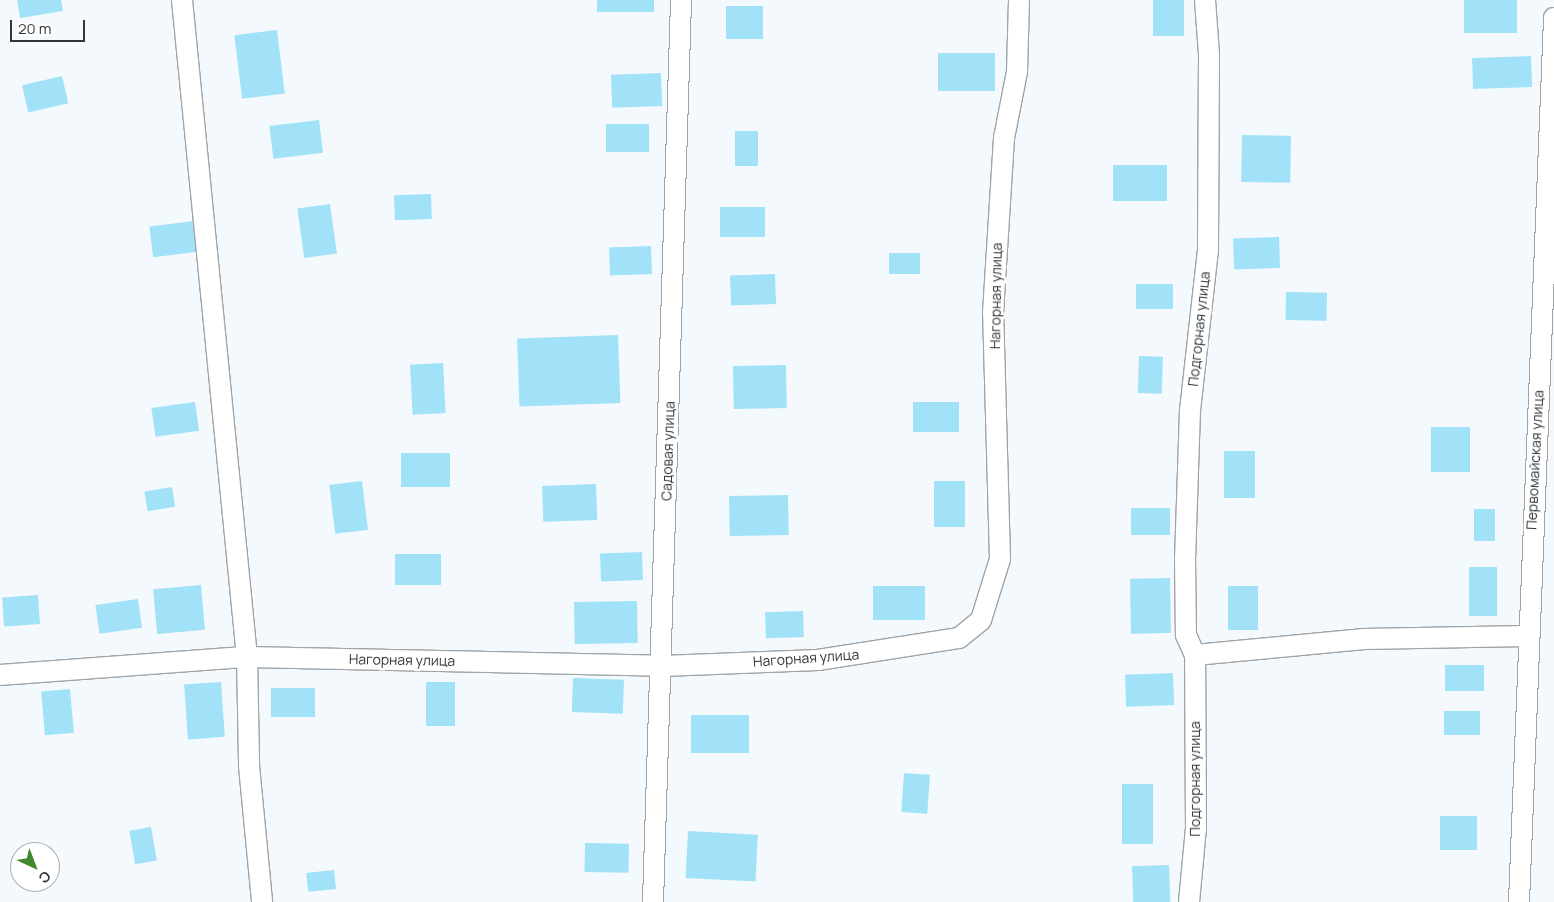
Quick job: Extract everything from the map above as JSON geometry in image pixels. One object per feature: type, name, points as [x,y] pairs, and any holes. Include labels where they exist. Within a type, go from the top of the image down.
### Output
[{"type":"street","points":[[182,0],[247,656],[249,766],[262,902]]},
{"type":"street","name":"Садовая улица","points":[[653,902],[662,666],[681,0]]},
{"type":"street","name":"Нагорная улица","points":[[0,675],[247,656],[662,666],[818,660],[959,638],[981,620],[1000,559],[1001,495],[993,313],[1004,138],[1016,72],[1019,0]]},
{"type":"street","name":"Подгорная улица","points":[[1189,902],[1196,828],[1195,655],[1186,635],[1185,558],[1190,410],[1208,250],[1209,55],[1205,0]]},
{"type":"street","name":"Первомайская улица","points":[[1519,902],[1526,636],[1554,18]]},
{"type":"street","points":[[1195,655],[1364,639],[1526,636]]},
{"type":"building","points":[[17,0],[61,0],[63,11],[20,18]]},
{"type":"building","points":[[597,0],[654,0],[654,12],[597,12]]},
{"type":"building","points":[[1153,0],[1184,0],[1184,36],[1153,36]]},
{"type":"building","points":[[1464,0],[1517,0],[1517,33],[1464,33]]},
{"type":"building","points":[[726,6],[763,6],[763,39],[726,39]]},
{"type":"building","points":[[277,30],[285,94],[242,99],[234,35]]},
{"type":"building","points":[[938,53],[995,53],[995,91],[938,91]]},
{"type":"building","points":[[1531,56],[1532,87],[1473,89],[1472,58]]},
{"type":"building","points":[[661,73],[662,106],[612,108],[611,75]]},
{"type":"building","points":[[62,76],[68,103],[28,113],[22,85]]},
{"type":"building","points":[[319,120],[323,153],[273,159],[269,126]]},
{"type":"building","points":[[606,124],[649,124],[649,152],[606,152]]},
{"type":"building","points":[[735,131],[758,131],[758,166],[735,166]]},
{"type":"building","points":[[1242,135],[1291,136],[1290,183],[1241,182]]},
{"type":"building","points":[[1113,165],[1167,165],[1167,201],[1113,201]]},
{"type":"building","points":[[431,194],[432,219],[395,220],[394,195]]},
{"type":"building","points":[[330,204],[337,254],[304,258],[297,209]]},
{"type":"building","points":[[720,207],[765,207],[765,237],[720,237]]},
{"type":"building","points":[[194,221],[198,252],[153,257],[149,226]]},
{"type":"building","points":[[1279,237],[1280,268],[1234,270],[1233,239]]},
{"type":"building","points":[[651,246],[652,274],[610,275],[609,247]]},
{"type":"building","points":[[889,253],[920,253],[920,274],[889,274]]},
{"type":"building","points":[[775,274],[776,304],[731,306],[730,276]]},
{"type":"building","points":[[1136,284],[1173,284],[1173,309],[1136,309]]},
{"type":"building","points":[[1286,292],[1327,293],[1327,321],[1286,320]]},
{"type":"building","points":[[618,335],[620,403],[519,406],[517,339]]},
{"type":"building","points":[[1139,356],[1163,357],[1162,394],[1138,393]]},
{"type":"building","points":[[443,363],[446,413],[413,415],[410,365]]},
{"type":"building","points":[[786,365],[787,408],[734,409],[733,366]]},
{"type":"building","points":[[195,402],[199,431],[155,437],[151,408]]},
{"type":"building","points":[[913,402],[959,402],[959,432],[913,432]]},
{"type":"building","points":[[1431,427],[1470,427],[1470,472],[1431,472]]},
{"type":"building","points":[[1224,451],[1255,451],[1255,498],[1224,498]]},
{"type":"building","points":[[401,453],[450,453],[450,487],[401,487]]},
{"type":"building","points":[[362,481],[368,530],[335,534],[329,485]]},
{"type":"building","points":[[934,481],[965,481],[965,527],[934,527]]},
{"type":"building","points":[[596,484],[597,520],[543,522],[542,486]]},
{"type":"building","points":[[172,487],[175,507],[147,511],[144,491]]},
{"type":"building","points":[[788,495],[789,535],[730,536],[729,496]]},
{"type":"building","points":[[1131,508],[1170,508],[1170,535],[1131,535]]},
{"type":"building","points":[[1474,509],[1495,509],[1495,541],[1474,541]]},
{"type":"building","points":[[642,552],[643,580],[601,581],[600,553]]},
{"type":"building","points":[[395,554],[441,554],[441,585],[395,585]]},
{"type":"building","points":[[1469,567],[1497,567],[1497,616],[1469,616]]},
{"type":"building","points":[[1170,578],[1171,633],[1131,634],[1130,579]]},
{"type":"building","points":[[201,585],[205,630],[157,634],[153,589]]},
{"type":"building","points":[[873,586],[925,586],[925,620],[873,620]]},
{"type":"building","points":[[1228,586],[1258,586],[1258,630],[1228,630]]},
{"type":"building","points":[[38,595],[40,624],[4,626],[2,598]]},
{"type":"building","points":[[138,599],[142,628],[99,634],[95,605]]},
{"type":"building","points":[[637,601],[638,643],[575,644],[574,602]]},
{"type":"building","points":[[803,611],[804,637],[766,638],[765,612]]},
{"type":"building","points":[[1445,665],[1484,665],[1484,691],[1445,691]]},
{"type":"building","points":[[1173,673],[1174,705],[1126,707],[1125,675]]},
{"type":"building","points":[[573,678],[624,680],[623,714],[572,712]]},
{"type":"building","points":[[221,682],[225,737],[188,739],[184,685]]},
{"type":"building","points":[[426,682],[455,682],[455,726],[426,726]]},
{"type":"building","points":[[271,688],[315,688],[315,717],[271,717]]},
{"type":"building","points":[[70,689],[74,733],[45,735],[41,692]]},
{"type":"building","points":[[1444,711],[1480,711],[1480,735],[1444,735]]},
{"type":"building","points":[[691,715],[749,715],[749,753],[691,753]]},
{"type":"building","points":[[904,773],[930,775],[927,814],[901,812]]},
{"type":"building","points":[[1122,784],[1153,784],[1153,844],[1122,844]]},
{"type":"building","points":[[1440,816],[1477,816],[1477,850],[1440,850]]},
{"type":"building","points":[[151,827],[157,860],[135,864],[129,831]]},
{"type":"building","points":[[688,831],[758,835],[755,882],[686,878]]},
{"type":"building","points":[[585,843],[629,844],[628,873],[584,872]]},
{"type":"building","points":[[1169,865],[1170,902],[1133,902],[1132,866]]},
{"type":"building","points":[[334,870],[336,889],[308,892],[306,873]]}]
